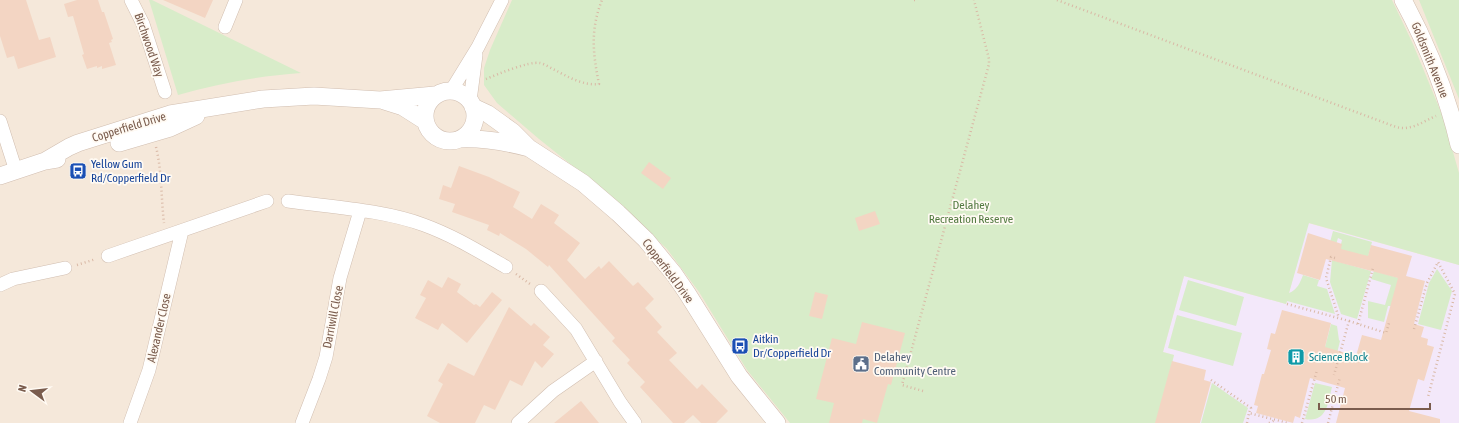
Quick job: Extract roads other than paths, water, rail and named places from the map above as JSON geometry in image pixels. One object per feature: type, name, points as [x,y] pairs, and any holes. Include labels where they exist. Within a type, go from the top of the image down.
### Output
[{"type":"street","name":"Birchwood Way","points":[[131,0],[142,24],[164,92]]},
{"type":"street","points":[[225,27],[236,0]]},
{"type":"street","points":[[443,93],[458,92],[465,96],[471,104],[474,114],[474,122],[471,128],[466,134],[453,141],[438,138],[432,134],[425,121],[424,114],[426,106],[430,100],[443,93],[478,47],[502,0]]},
{"type":"street","name":"Goldsmith Avenue","points":[[1403,0],[1416,23],[1429,52],[1450,112],[1459,145]]},
{"type":"street","points":[[471,104],[473,77],[478,47]]},
{"type":"street","name":"Copperfield Drive","points":[[0,176],[46,161],[77,155],[170,128],[218,106],[263,99],[299,96],[344,97],[380,100],[443,93]]},
{"type":"street","name":"Copperfield Drive","points":[[380,100],[403,107],[425,121]]},
{"type":"street","name":"Copperfield Drive","points":[[471,104],[513,132],[529,148],[589,188],[646,240],[674,274],[687,293],[739,376],[777,423]]},
{"type":"street","points":[[0,121],[16,171]]},
{"type":"street","name":"Copperfield Drive","points":[[460,138],[478,138],[503,141],[529,148]]},
{"type":"street","points":[[108,256],[267,201]]},
{"type":"street","points":[[288,201],[360,210],[422,224],[457,238],[506,267]]},
{"type":"street","name":"Darriwill Close","points":[[302,423],[326,357],[340,278],[360,210]]},
{"type":"street","name":"Alexander Close","points":[[130,423],[149,370],[182,231]]},
{"type":"street","points":[[0,285],[13,280],[65,268]]},
{"type":"street","points":[[541,291],[576,329],[620,402],[636,423]]},
{"type":"street","points":[[518,423],[553,391],[596,361]]},
{"type":"place","name":"Yellow Gum Rd/Copperfield Dr","points":[[78,171]]},
{"type":"place","name":"Aitkin Dr/Copperfield Dr","points":[[740,346]]},
{"type":"place","name":"Science Block","points":[[1296,357]]},
{"type":"place","name":"Delahey Community Centre","points":[[861,364]]},
{"type":"park label","name":"Delahey Recreation Reserve","points":[[971,212]]}]
